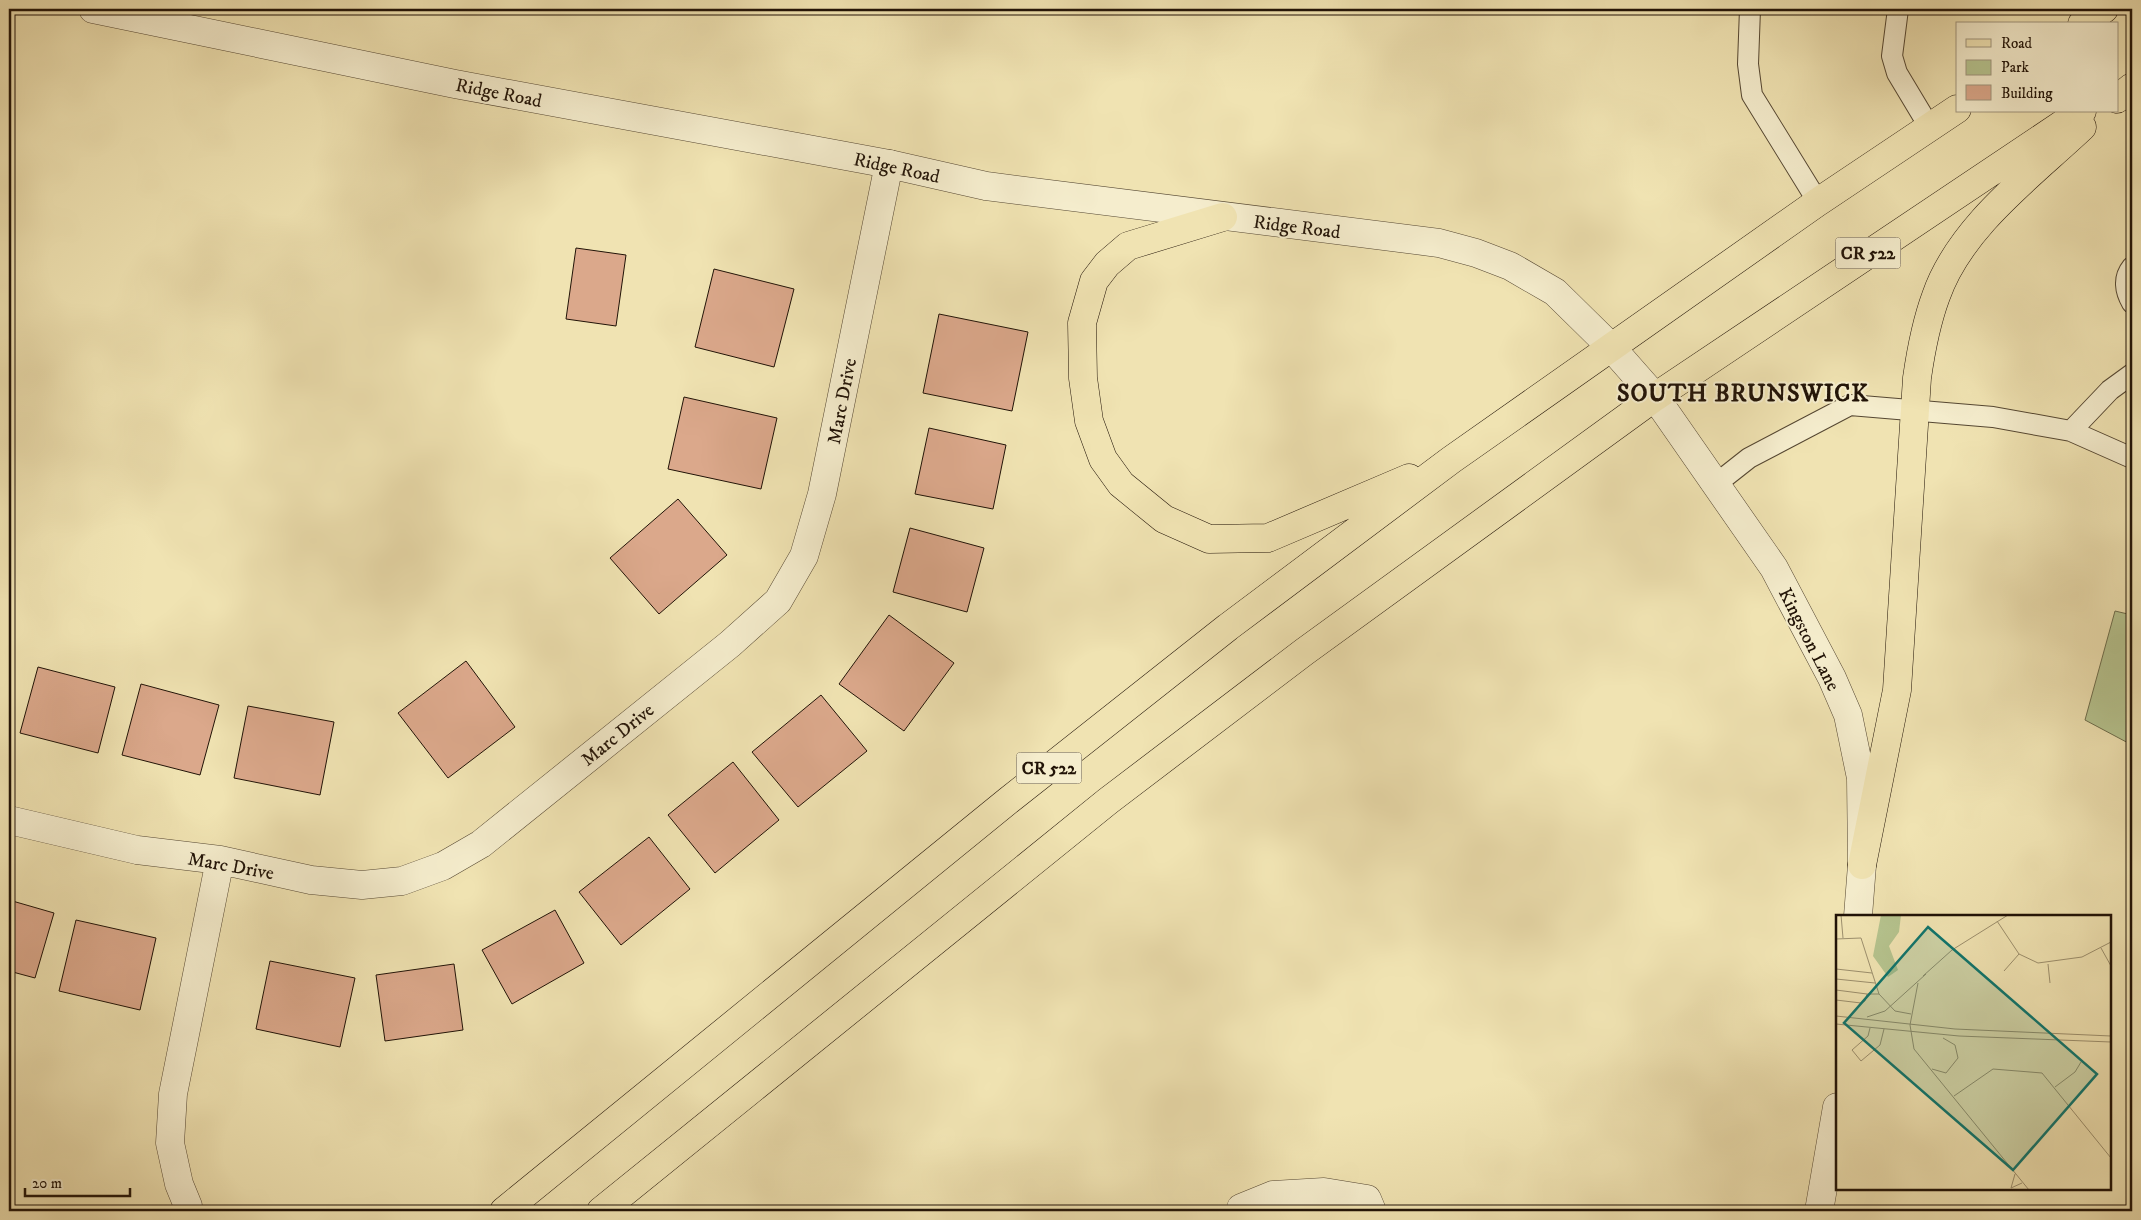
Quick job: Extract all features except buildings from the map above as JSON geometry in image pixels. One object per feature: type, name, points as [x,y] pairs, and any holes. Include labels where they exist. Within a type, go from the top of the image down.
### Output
[{"type":"main road","points":[[2085,22],[2104,9]]},
{"type":"main road","points":[[2118,87],[2132,78]]},
{"type":"main road","points":[[2118,98],[2132,87]]},
{"type":"main road","name":"CR 522","points":[[504,1211],[1024,788],[1228,627],[1451,460],[1818,202],[1956,110]]},
{"type":"main road","name":"CR 522","points":[[601,1211],[1108,801],[1312,646],[1655,397],[2081,112]]},
{"type":"main road","points":[[1862,865],[1897,690],[1917,378],[1922,342],[1936,295],[1957,255],[1981,222],[2100,112]]},
{"type":"main road","points":[[1223,217],[1128,246],[1107,264],[1094,281],[1082,323],[1083,378],[1089,421],[1103,459],[1121,484],[1164,519],[1210,540],[1268,538],[1451,460]]},
{"type":"street","name":"Ridge Road","points":[[93,9],[455,84],[889,164],[986,186],[1439,243],[1476,253],[1510,266],[1555,292],[1611,347],[1655,397]]},
{"type":"street","name":"Marc Drive","points":[[9,820],[137,850],[220,860],[311,880],[362,885],[402,881],[443,866],[481,844],[730,644],[778,600],[804,556],[822,494],[889,164]]},
{"type":"street","name":"Kingston Lane","points":[[1655,397],[1774,568],[1832,678],[1848,715],[1861,778],[1862,865],[1858,915]]},
{"type":"street","points":[[188,1206],[179,1184],[170,1143],[173,1094],[220,860]]},
{"type":"street","points":[[1819,1211],[1836,1113]]},
{"type":"street","points":[[1241,1211],[1241,1208],[1273,1196],[1324,1192],[1367,1199],[1372,1211]]},
{"type":"lane","points":[[1750,9],[1748,64],[1752,95],[1818,202]]},
{"type":"lane","points":[[1898,9],[1892,56],[1897,73],[1930,128]]},
{"type":"lane","points":[[2132,267],[2127,273],[2126,293],[2132,303]]},
{"type":"lane","points":[[2071,431],[2110,390],[2132,374]]},
{"type":"lane","points":[[1716,484],[1748,458],[1850,405],[1992,417],[2071,431],[2132,458]]},
{"type":"green space","points":[[2115,611],[2132,615],[2132,745],[2085,720]]},
{"type":"district","name":"SOUTH BRUNSWICK","points":[[1743,393]]}]
